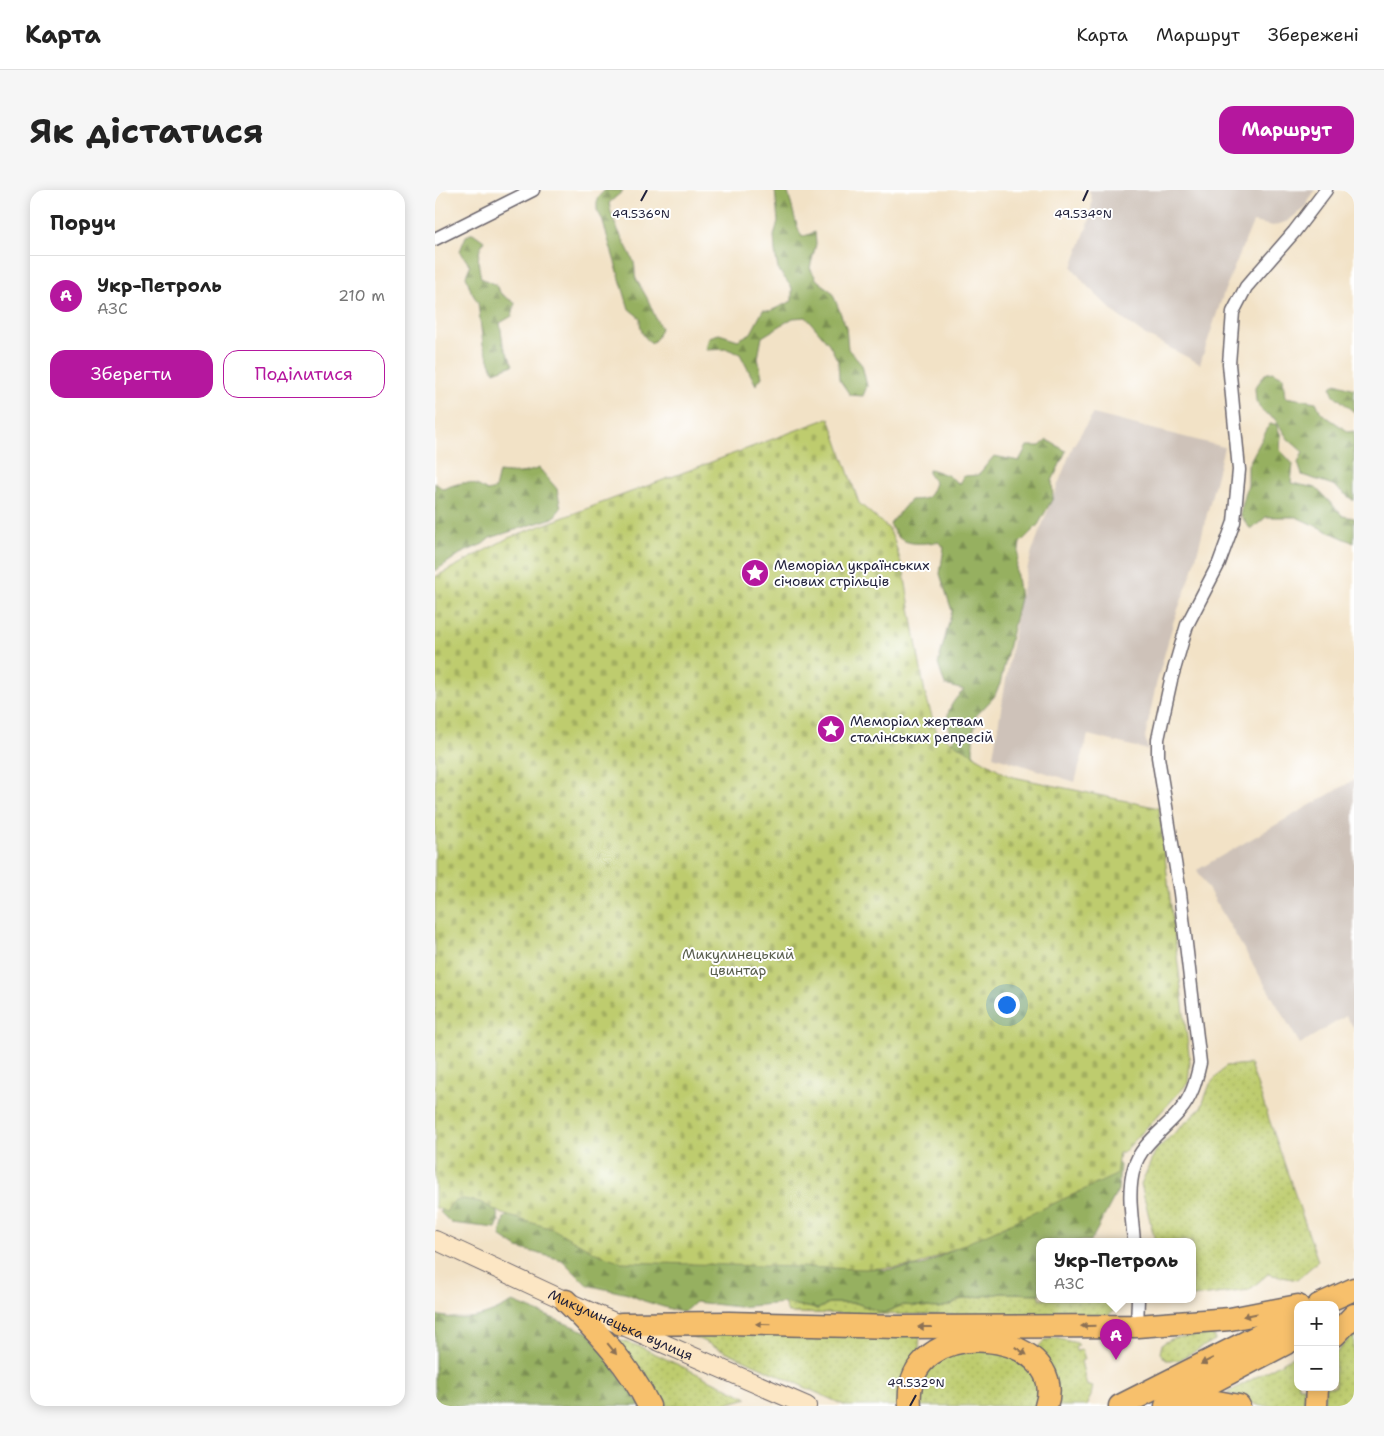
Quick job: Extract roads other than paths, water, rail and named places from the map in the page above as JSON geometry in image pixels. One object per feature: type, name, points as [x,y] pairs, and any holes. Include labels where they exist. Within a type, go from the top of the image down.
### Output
[{"type":"highway","points":[[1338,1301],[1354,1289]]},
{"type":"highway","points":[[567,1301],[612,1349],[636,1382],[649,1406]]},
{"type":"highway","points":[[621,1324],[721,1323],[898,1327],[1137,1326],[1230,1319],[1294,1307]]},
{"type":"highway","points":[[1339,1308],[1354,1308]]},
{"type":"highway","points":[[1339,1331],[1354,1315]]},
{"type":"highway","points":[[1120,1406],[1294,1318]]},
{"type":"highway","points":[[909,1406],[909,1395],[913,1379],[923,1361],[939,1348],[967,1340],[997,1341],[1012,1346],[1033,1360],[1046,1381],[1048,1390],[1046,1406]]},
{"type":"highway","points":[[1167,1405],[1294,1340]]},
{"type":"highway","points":[[1316,1406],[1317,1391]]},
{"type":"highway","points":[[1167,1405],[1217,1402],[1239,1406]]},
{"type":"main road","name":"Микулинецька вулиця","points":[[435,1240],[567,1301],[807,1406]]},
{"type":"street","points":[[435,239],[533,190]]},
{"type":"street","points":[[1135,1238],[1130,1198],[1134,1167],[1140,1154],[1188,1100],[1195,1085],[1200,1063],[1180,892],[1158,757],[1158,739],[1171,680],[1187,625],[1219,564],[1234,522],[1239,470],[1229,364],[1233,312],[1245,286],[1294,232],[1326,190]]},
{"type":"street","points":[[1137,1326],[1138,1303]]},
{"type":"place","name":"Меморіал українських січових стрільців","points":[[755,573]]},
{"type":"place","name":"Меморіал жертвам сталінських репресій","points":[[831,729]]},
{"type":"place","name":"Укр-Петроль","points":[[1116,1360]]},
{"type":"park label","name":"Микулинецький цвинтар","points":[[738,962]]}]
